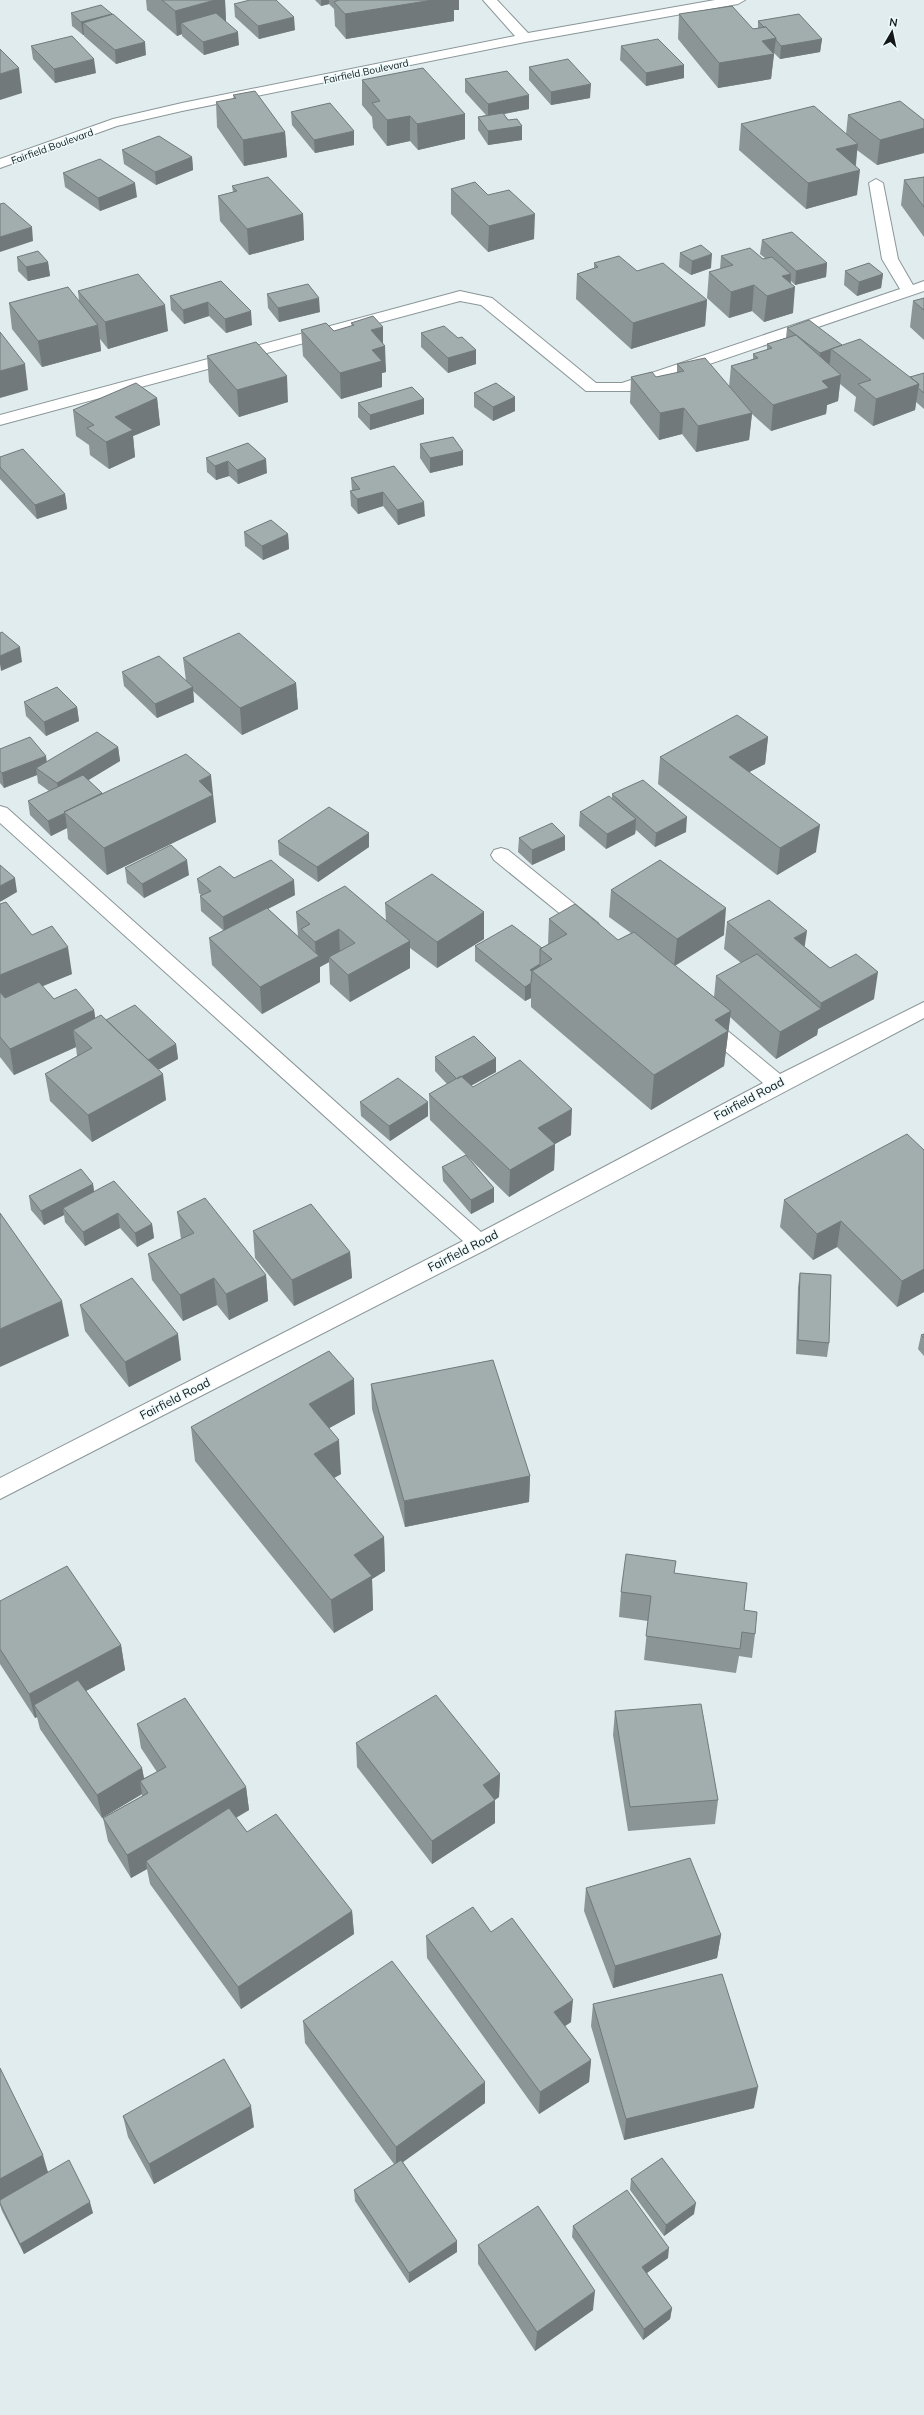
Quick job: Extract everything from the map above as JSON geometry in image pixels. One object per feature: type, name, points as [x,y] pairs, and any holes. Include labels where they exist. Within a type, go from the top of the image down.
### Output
[{"type":"street","points":[[490,0],[525,38]]},
{"type":"street","name":"Fairfield Boulevard","points":[[0,164],[113,123],[182,107],[525,38],[738,0]]},
{"type":"street","points":[[876,183],[890,259],[908,290]]},
{"type":"street","points":[[0,420],[460,296],[486,301],[592,388],[624,388],[908,290],[924,286]]},
{"type":"street","points":[[0,812],[479,1243]]},
{"type":"street","points":[[501,855],[604,938]]},
{"type":"street","points":[[688,1008],[778,1084]]},
{"type":"street","name":"Fairfield Road","points":[[0,1489],[479,1243],[778,1084],[924,1009]]},
{"type":"building","points":[[162,0],[215,0],[175,11]]},
{"type":"building","points":[[250,0],[276,0],[294,17],[258,26],[234,4]]},
{"type":"building","points":[[339,0],[433,0],[345,14],[334,2]]},
{"type":"building","points":[[101,5],[112,14],[81,22],[71,13]]},
{"type":"building","points":[[732,6],[753,29],[766,27],[776,38],[762,41],[774,54],[719,63],[679,14]]},
{"type":"building","points":[[216,13],[238,32],[203,42],[181,23]]},
{"type":"building","points":[[113,14],[145,42],[115,50],[83,23]]},
{"type":"building","points":[[799,14],[822,39],[781,46],[766,27],[758,21]]},
{"type":"building","points":[[72,36],[94,59],[54,69],[31,46]]},
{"type":"building","points":[[658,39],[684,65],[646,73],[621,46]]},
{"type":"building","points":[[0,49],[19,68],[0,74]]},
{"type":"building","points":[[568,59],[591,84],[551,92],[529,67]]},
{"type":"building","points":[[423,68],[465,114],[417,124],[410,116],[387,120],[372,103],[380,101],[362,80]]},
{"type":"building","points":[[507,71],[529,95],[488,104],[465,79]]},
{"type":"building","points":[[255,91],[285,132],[243,140],[216,102],[236,98],[233,95]]},
{"type":"building","points":[[900,101],[924,120],[924,128],[880,140],[848,115]]},
{"type":"building","points":[[330,103],[354,131],[314,140],[291,112]]},
{"type":"building","points":[[814,106],[858,144],[836,149],[860,170],[808,183],[741,124]]},
{"type":"building","points":[[503,113],[508,120],[517,119],[522,126],[488,131],[478,117]]},
{"type":"building","points":[[159,136],[192,157],[155,172],[122,150]]},
{"type":"building","points":[[100,159],[135,183],[98,198],[63,173]]},
{"type":"building","points":[[268,177],[303,214],[247,229],[218,196],[237,191],[232,186]]},
{"type":"building","points":[[924,177],[924,207],[904,180]]},
{"type":"building","points":[[475,182],[488,195],[509,190],[535,214],[489,226],[451,189]]},
{"type":"building","points":[[4,203],[32,227],[0,237],[0,204]]},
{"type":"building","points":[[792,232],[827,263],[796,271],[762,240]]},
{"type":"building","points":[[701,245],[712,254],[692,261],[680,253]]},
{"type":"building","points":[[750,248],[763,259],[772,257],[791,274],[782,276],[795,287],[767,296],[754,285],[731,292],[709,272],[733,265],[721,256]]},
{"type":"building","points":[[38,251],[48,262],[26,267],[17,257]]},
{"type":"building","points":[[619,256],[637,271],[663,263],[707,300],[633,323],[577,274],[598,267],[594,263]]},
{"type":"building","points":[[869,263],[883,274],[859,282],[845,271]]},
{"type":"building","points":[[138,274],[165,305],[105,322],[78,291]]},
{"type":"building","points":[[221,281],[251,311],[225,319],[208,302],[183,310],[170,296]]},
{"type":"building","points":[[308,284],[319,298],[278,308],[267,294]]},
{"type":"building","points":[[68,287],[98,325],[38,341],[9,303]]},
{"type":"building","points":[[924,298],[924,310],[913,301]]},
{"type":"building","points":[[373,316],[383,327],[371,330],[385,346],[372,350],[382,361],[340,373],[301,330],[326,323],[334,331],[354,325],[351,323]]},
{"type":"building","points":[[809,320],[842,345],[820,353],[787,328]]},
{"type":"building","points":[[444,326],[458,338],[462,337],[476,350],[448,358],[421,333]]},
{"type":"building","points":[[0,332],[25,364],[0,371]]},
{"type":"building","points":[[796,335],[841,375],[822,381],[829,388],[773,405],[731,366],[758,358],[753,354],[772,348],[767,344]]},
{"type":"building","points":[[860,339],[919,384],[876,399],[858,384],[871,380],[831,349]]},
{"type":"building","points":[[256,342],[287,376],[237,390],[207,356]]},
{"type":"building","points":[[705,358],[752,413],[698,426],[684,408],[660,413],[631,377],[652,372],[656,377],[684,371],[677,364]]},
{"type":"building","points":[[924,373],[924,393],[918,388],[919,384],[910,377]]},
{"type":"building","points":[[136,383],[157,398],[115,417],[133,430],[106,442],[87,428],[94,425],[73,410]]},
{"type":"building","points":[[496,383],[515,397],[493,407],[474,393]]},
{"type":"building","points":[[412,387],[424,399],[370,415],[358,403]]},
{"type":"building","points":[[453,437],[463,451],[430,458],[420,444]]},
{"type":"building","points":[[248,443],[266,459],[237,470],[228,461],[215,466],[206,458]]},
{"type":"building","points":[[23,449],[65,494],[35,505],[0,467],[0,457]]},
{"type":"building","points":[[394,466],[424,502],[397,510],[383,492],[357,499],[350,491],[360,489],[351,478]]},
{"type":"building","points":[[271,520],[288,534],[262,546],[244,532]]},
{"type":"building","points":[[2,632],[20,647],[0,656],[0,633]]},
{"type":"building","points":[[239,633],[296,683],[240,708],[183,658]]},
{"type":"building","points":[[159,656],[193,687],[155,704],[122,672]]},
{"type":"building","points":[[57,687],[77,707],[44,722],[24,702]]},
{"type":"building","points":[[737,715],[768,737],[729,757],[820,825],[780,848],[660,757]]},
{"type":"building","points":[[97,732],[118,747],[57,783],[36,768]]},
{"type":"building","points":[[30,737],[46,756],[2,773],[0,771],[0,749]]},
{"type":"building","points":[[186,754],[211,775],[199,781],[213,795],[104,848],[64,812]]},
{"type":"building","points":[[83,775],[102,793],[64,812],[65,813],[48,821],[28,801]]},
{"type":"building","points":[[643,780],[687,817],[656,833],[612,794]]},
{"type":"building","points":[[609,796],[636,819],[607,834],[580,812]]},
{"type":"building","points":[[329,807],[369,833],[317,867],[278,841]]},
{"type":"building","points":[[552,823],[565,836],[532,850],[519,838]]},
{"type":"building","points":[[171,845],[187,860],[142,884],[125,868]]},
{"type":"building","points":[[271,860],[294,880],[223,917],[200,896],[211,891],[197,879],[220,866],[234,878]]},
{"type":"building","points":[[660,860],[726,908],[677,939],[611,890]]},
{"type":"building","points":[[0,865],[15,878],[0,886]]},
{"type":"building","points":[[432,874],[484,912],[437,942],[385,903]]},
{"type":"building","points":[[345,886],[410,941],[348,975],[329,957],[355,943],[339,929],[315,942],[301,929],[310,924],[296,912]]},
{"type":"building","points":[[769,900],[807,931],[794,938],[830,968],[856,954],[878,972],[821,1003],[727,922]]},
{"type":"building","points":[[6,902],[32,935],[52,926],[68,947],[0,975],[0,904]]},
{"type":"building","points":[[575,904],[618,940],[634,932],[731,1011],[715,1020],[728,1031],[654,1075],[532,971],[552,959],[540,949],[567,934],[549,919]]},
{"type":"building","points":[[267,908],[319,956],[260,987],[209,938]]},
{"type":"building","points":[[512,925],[542,948],[540,949],[540,964],[530,970],[532,971],[531,983],[525,987],[475,946]]},
{"type":"building","points":[[757,954],[821,1009],[780,1032],[716,976]]},
{"type":"building","points":[[39,982],[54,999],[76,989],[94,1010],[10,1049],[0,1037],[0,992],[5,998]]},
{"type":"building","points":[[135,1005],[176,1044],[148,1060],[106,1020]]},
{"type":"building","points":[[101,1015],[163,1074],[88,1115],[45,1074],[92,1048],[73,1030]]},
{"type":"building","points":[[474,1036],[496,1058],[457,1079],[435,1057]]},
{"type":"building","points":[[520,1060],[572,1109],[538,1128],[555,1144],[510,1170],[429,1094],[461,1076],[473,1087]]},
{"type":"building","points":[[398,1078],[428,1102],[389,1126],[360,1102]]},
{"type":"building","points":[[907,1134],[924,1150],[924,1269],[902,1281],[841,1221],[817,1234],[784,1200]]},
{"type":"building","points":[[466,1155],[494,1188],[471,1200],[442,1167]]},
{"type":"building","points":[[81,1169],[93,1184],[41,1211],[29,1196]]},
{"type":"building","points":[[114,1181],[152,1224],[135,1233],[118,1213],[83,1232],[63,1208]]},
{"type":"building","points":[[205,1198],[266,1275],[226,1294],[214,1278],[180,1295],[148,1254],[194,1233],[177,1212]]},
{"type":"building","points":[[311,1204],[350,1252],[292,1280],[253,1231]]},
{"type":"building","points":[[0,1213],[62,1301],[0,1329]]},
{"type":"building","points":[[800,1273],[831,1275],[829,1343],[798,1340]]},
{"type":"building","points":[[132,1278],[178,1334],[125,1362],[80,1305]]},
{"type":"building","points":[[329,1351],[354,1379],[309,1404],[339,1440],[314,1454],[384,1537],[354,1555],[372,1576],[331,1600],[191,1427]]},
{"type":"building","points":[[493,1360],[530,1476],[404,1501],[371,1384]]},
{"type":"building","points":[[626,1554],[676,1561],[674,1573],[747,1583],[744,1610],[757,1612],[755,1634],[742,1632],[740,1649],[646,1636],[651,1596],[621,1592]]},
{"type":"building","points":[[67,1566],[121,1645],[29,1694],[0,1649],[0,1601]]},
{"type":"building","points":[[78,1680],[142,1768],[97,1795],[34,1705]]},
{"type":"building","points":[[436,1695],[500,1774],[483,1785],[495,1800],[432,1841],[356,1743]]},
{"type":"building","points":[[185,1698],[246,1787],[127,1855],[103,1818],[148,1793],[140,1781],[166,1767],[137,1724]]},
{"type":"building","points":[[701,1704],[718,1800],[630,1807],[615,1711]]},
{"type":"building","points":[[229,1808],[247,1832],[276,1814],[352,1911],[238,1987],[146,1861]]},
{"type":"building","points":[[690,1858],[721,1935],[615,1966],[586,1888]]},
{"type":"building","points":[[473,1907],[491,1932],[512,1918],[573,2000],[554,2012],[591,2060],[540,2092],[426,1936]]},
{"type":"building","points":[[392,1961],[485,2082],[396,2147],[303,2021]]},
{"type":"building","points":[[722,1974],[758,2087],[626,2119],[593,2004]]},
{"type":"building","points":[[224,2059],[251,2106],[149,2164],[123,2116]]},
{"type":"building","points":[[0,2068],[43,2155],[0,2179]]},
{"type":"building","points":[[662,2158],[696,2203],[666,2225],[631,2179]]},
{"type":"building","points":[[69,2160],[90,2202],[20,2244],[0,2203],[0,2200]]},
{"type":"building","points":[[401,2160],[457,2241],[409,2273],[354,2190]]},
{"type":"building","points":[[627,2190],[669,2248],[642,2267],[672,2308],[644,2329],[573,2226]]},
{"type":"building","points":[[538,2206],[595,2291],[537,2332],[478,2245]]}]
